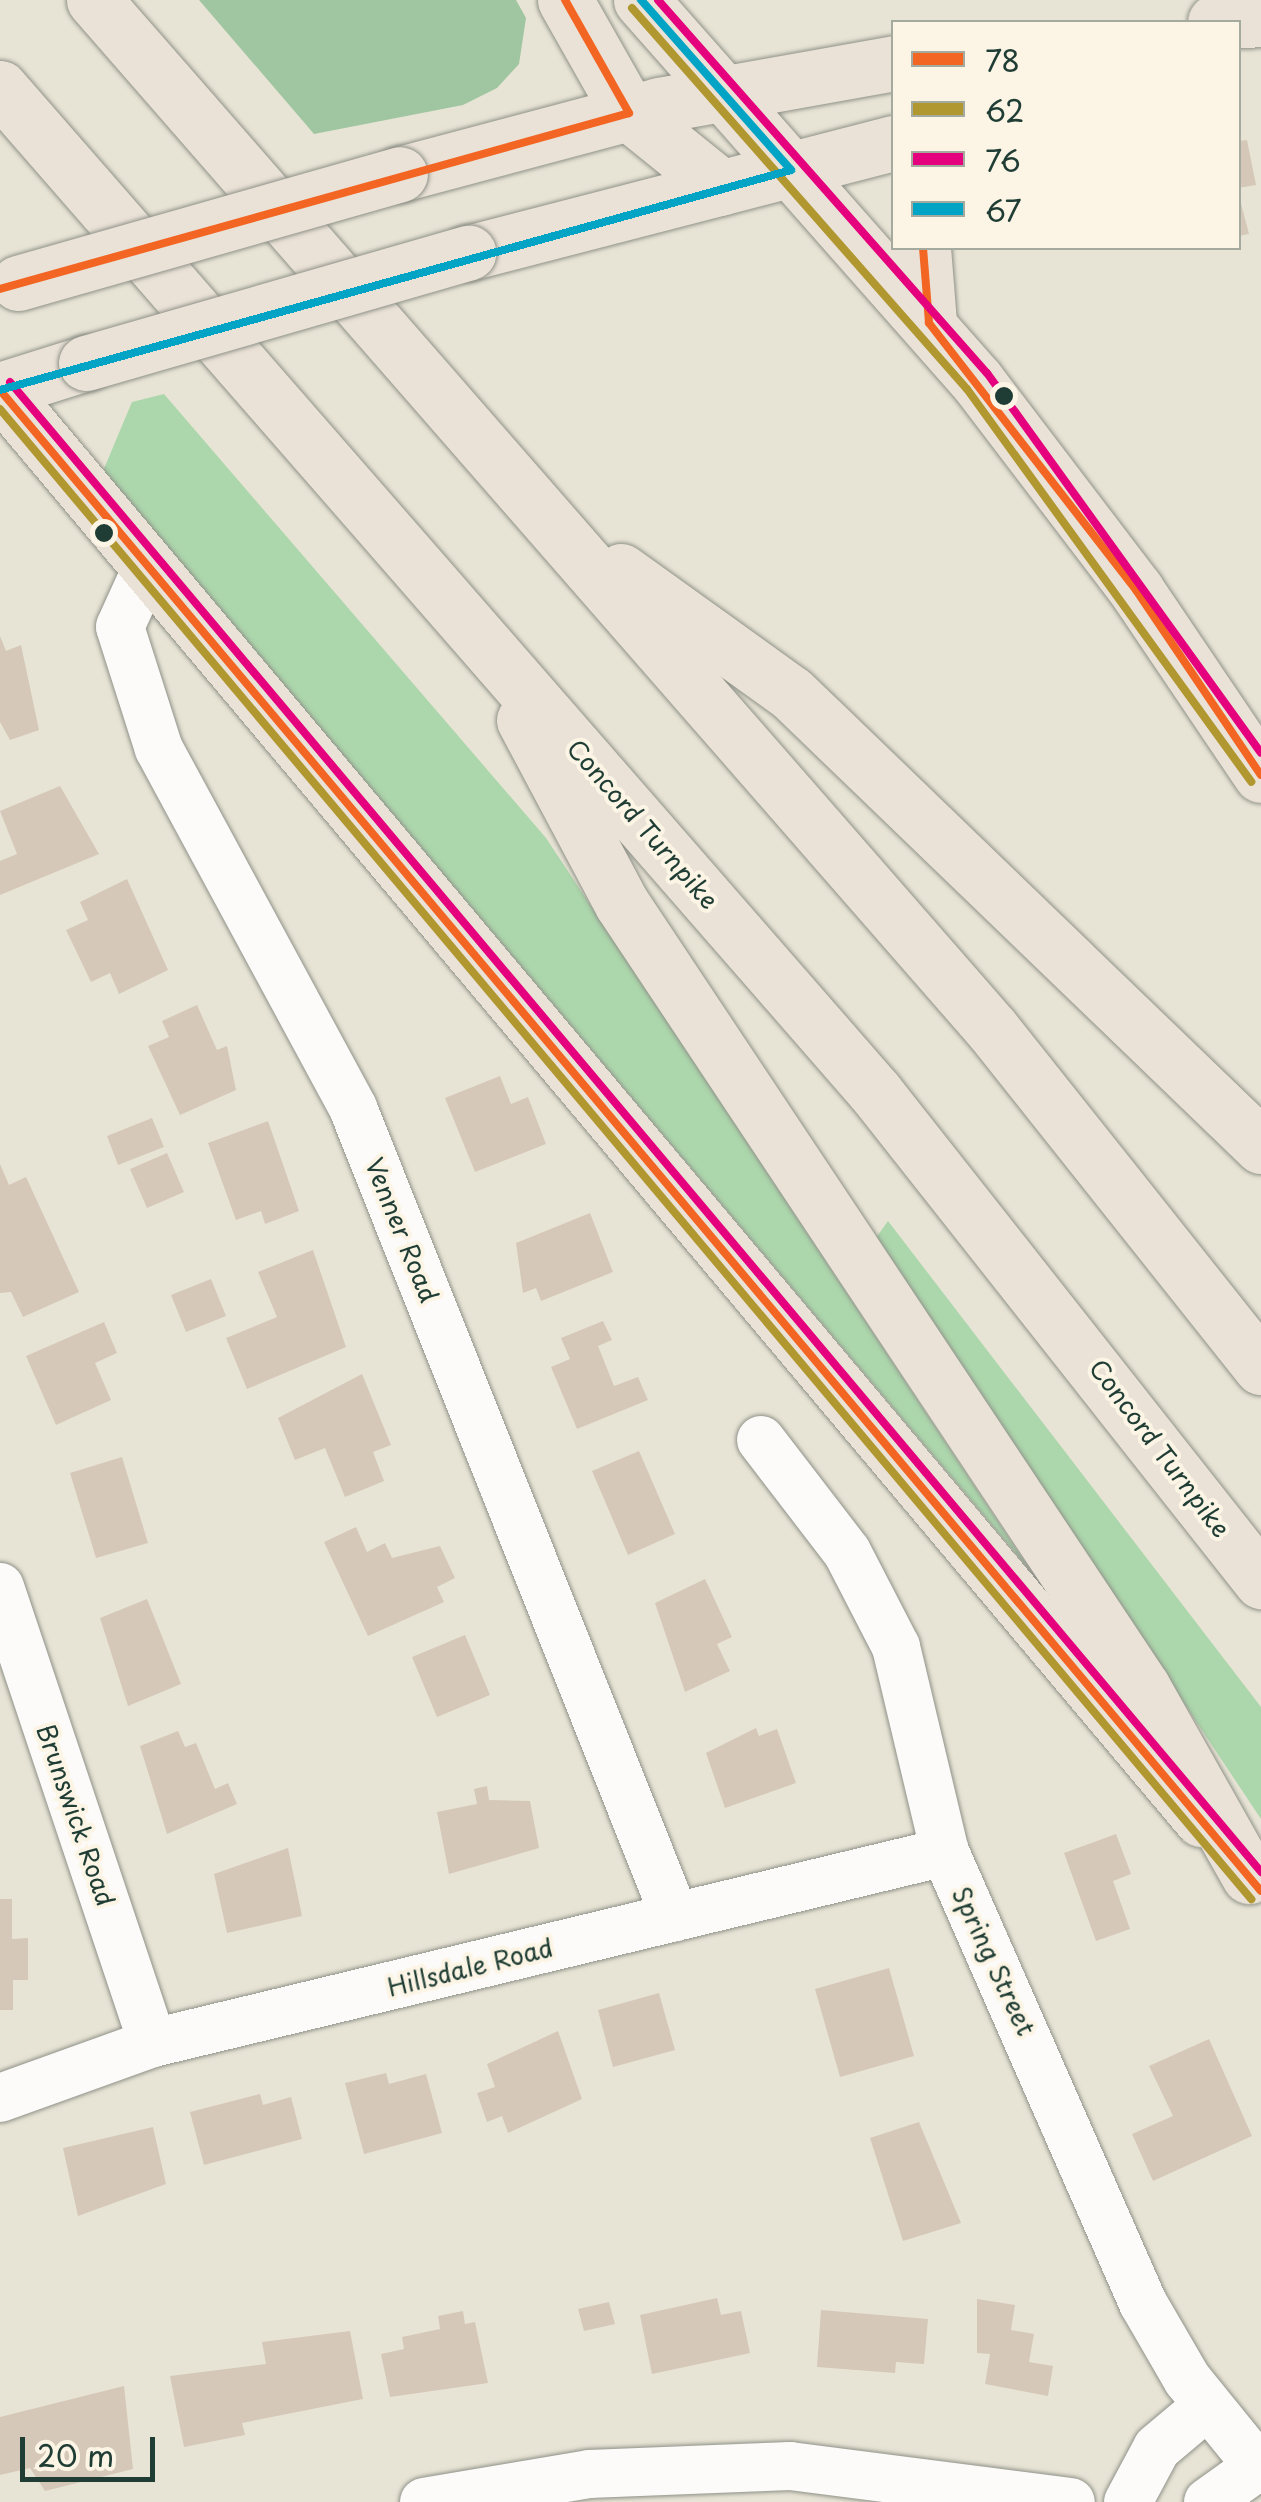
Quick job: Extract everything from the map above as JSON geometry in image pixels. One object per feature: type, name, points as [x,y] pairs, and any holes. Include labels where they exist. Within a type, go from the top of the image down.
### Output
[{"type":"main road","points":[[94,0],[980,1015],[1261,1366]]},
{"type":"main road","points":[[565,0],[629,113],[722,188]]},
{"type":"main road","points":[[641,0],[929,324],[1116,562],[1261,776]]},
{"type":"main road","points":[[9,286],[629,113],[721,92],[891,64]]},
{"type":"main road","name":"Concord Turnpike","points":[[0,88],[969,1205],[1261,1581]]},
{"type":"main road","points":[[891,145],[468,253],[0,390],[1255,1884]]},
{"type":"main road","points":[[923,250],[929,324]]},
{"type":"main road","points":[[543,514],[791,693],[1261,1146]]},
{"type":"main road","points":[[480,638],[622,904],[1143,1688],[1255,1884]]},
{"type":"street","name":"Venner Road","points":[[149,563],[120,627],[159,749],[353,1108],[676,1917]]},
{"type":"street","name":"Spring Street","points":[[762,1440],[847,1552],[896,1647],[945,1852],[1136,2288],[1207,2406],[1259,2468]]},
{"type":"street","name":"Brunswick Road","points":[[0,1587],[153,2043]]},
{"type":"street","name":"Hillsdale Road","points":[[0,2098],[153,2043],[945,1852]]},
{"type":"street","points":[[1128,2502],[1157,2448],[1207,2406]]},
{"type":"street","points":[[424,2502],[589,2474],[790,2466],[1071,2502]]},
{"type":"street","points":[[1208,2502],[1259,2468]]},
{"type":"green space","points":[[199,0],[516,0],[526,18],[519,64],[497,88],[463,105],[314,134]]},
{"type":"green space","points":[[164,394],[546,838],[1030,1570],[103,471],[132,402]]},
{"type":"green space","points":[[888,1221],[1261,1707],[1261,1819],[875,1239]]},
{"type":"building","points":[[1247,140],[1256,185],[1241,188],[1241,141]]},
{"type":"building","points":[[1241,203],[1249,234],[1241,235]]},
{"type":"building","points":[[0,636],[6,651],[21,645],[39,730],[10,740],[0,722]]},
{"type":"building","points":[[60,786],[99,854],[0,895],[0,861],[17,854],[0,811]]},
{"type":"building","points":[[127,879],[168,970],[119,994],[110,973],[91,982],[66,930],[88,920],[80,902]]},
{"type":"building","points":[[197,1005],[217,1050],[227,1046],[236,1090],[180,1115],[148,1046],[169,1037],[162,1021]]},
{"type":"building","points":[[500,1076],[511,1104],[528,1097],[546,1144],[475,1172],[445,1098]]},
{"type":"building","points":[[152,1118],[164,1147],[118,1165],[107,1136]]},
{"type":"building","points":[[268,1121],[299,1211],[265,1224],[261,1211],[236,1220],[208,1143]]},
{"type":"building","points":[[167,1153],[184,1192],[147,1208],[130,1169]]},
{"type":"building","points":[[0,1164],[9,1185],[26,1177],[79,1292],[23,1317],[11,1292],[0,1293]]},
{"type":"building","points":[[590,1213],[613,1272],[541,1301],[536,1288],[523,1293],[516,1243]]},
{"type":"building","points":[[313,1250],[346,1347],[247,1389],[226,1338],[277,1317],[258,1272]]},
{"type":"building","points":[[211,1279],[226,1316],[186,1332],[171,1295]]},
{"type":"building","points":[[603,1321],[612,1340],[598,1346],[614,1386],[638,1377],[648,1400],[577,1429],[551,1367],[570,1359],[561,1338]]},
{"type":"building","points":[[104,1322],[117,1353],[95,1363],[111,1400],[56,1425],[26,1356]]},
{"type":"building","points":[[362,1374],[391,1445],[373,1452],[384,1481],[345,1497],[325,1448],[295,1460],[278,1418]]},
{"type":"building","points":[[639,1451],[675,1534],[628,1555],[592,1471]]},
{"type":"building","points":[[122,1457],[148,1543],[96,1558],[70,1473]]},
{"type":"building","points":[[356,1527],[367,1552],[385,1543],[392,1558],[440,1546],[455,1578],[437,1587],[444,1602],[368,1636],[324,1542]]},
{"type":"building","points":[[705,1579],[732,1637],[717,1644],[730,1671],[685,1692],[655,1603]]},
{"type":"building","points":[[147,1599],[181,1684],[128,1706],[100,1618]]},
{"type":"building","points":[[465,1635],[490,1695],[437,1717],[412,1657]]},
{"type":"building","points":[[756,1728],[759,1736],[777,1729],[796,1783],[725,1808],[706,1753]]},
{"type":"building","points":[[178,1731],[185,1747],[196,1743],[215,1789],[228,1783],[237,1804],[167,1834],[140,1746]]},
{"type":"building","points":[[487,1786],[489,1800],[530,1801],[539,1848],[449,1874],[437,1812],[477,1804],[474,1789]]},
{"type":"building","points":[[1116,1834],[1131,1874],[1113,1881],[1130,1929],[1096,1941],[1064,1853]]},
{"type":"building","points":[[288,1848],[302,1916],[227,1933],[214,1874]]},
{"type":"building","points":[[0,1899],[12,1899],[12,1939],[28,1938],[28,1980],[13,1980],[13,2010],[0,2010]]},
{"type":"building","points":[[889,1968],[914,2056],[840,2077],[815,1989]]},
{"type":"building","points":[[659,1993],[675,2050],[613,2067],[598,2010]]},
{"type":"building","points":[[558,2031],[582,2099],[508,2133],[502,2116],[487,2122],[477,2093],[495,2087],[487,2064]]},
{"type":"building","points":[[1209,2039],[1252,2136],[1153,2181],[1132,2134],[1173,2116],[1149,2066]]},
{"type":"building","points":[[386,2073],[389,2084],[426,2074],[442,2133],[364,2154],[345,2083]]},
{"type":"building","points":[[260,2094],[263,2105],[291,2097],[302,2139],[204,2165],[190,2112]]},
{"type":"building","points":[[919,2122],[961,2223],[903,2241],[870,2138]]},
{"type":"building","points":[[153,2127],[166,2184],[78,2216],[63,2148]]},
{"type":"building","points":[[717,2298],[721,2315],[741,2311],[750,2353],[652,2374],[640,2315]]},
{"type":"building","points":[[977,2299],[1015,2305],[1011,2330],[1034,2334],[1029,2362],[1053,2366],[1048,2396],[985,2384],[990,2354],[977,2353]]},
{"type":"building","points":[[609,2302],[615,2324],[584,2331],[578,2309]]},
{"type":"building","points":[[821,2310],[928,2319],[924,2364],[896,2362],[895,2373],[817,2367]]},
{"type":"building","points":[[463,2311],[465,2324],[475,2322],[488,2383],[390,2397],[381,2354],[404,2349],[402,2337],[440,2329],[438,2316]]},
{"type":"building","points":[[350,2331],[363,2399],[242,2423],[245,2435],[184,2447],[170,2376],[266,2364],[262,2342]]},
{"type":"building","points":[[124,2386],[133,2469],[45,2491],[30,2468],[0,2475],[0,2417]]},
{"type":"transit line","name":"78","points":[[0,289],[629,113],[565,0]]},
{"type":"transit line","name":"67","points":[[0,390],[791,170],[641,0]]},
{"type":"transit line","name":"76","points":[[658,0],[987,373],[1261,753]]},
{"type":"transit line","name":"62","points":[[632,8],[967,389],[1251,782]]},
{"type":"transit line","name":"78","points":[[923,250],[929,323],[1136,590],[1261,775]]},
{"type":"transit line","name":"76","points":[[10,382],[1261,1872]]},
{"type":"transit line","name":"78","points":[[0,390],[1261,1891]]},
{"type":"transit line","name":"62","points":[[0,409],[1251,1899]]}]
